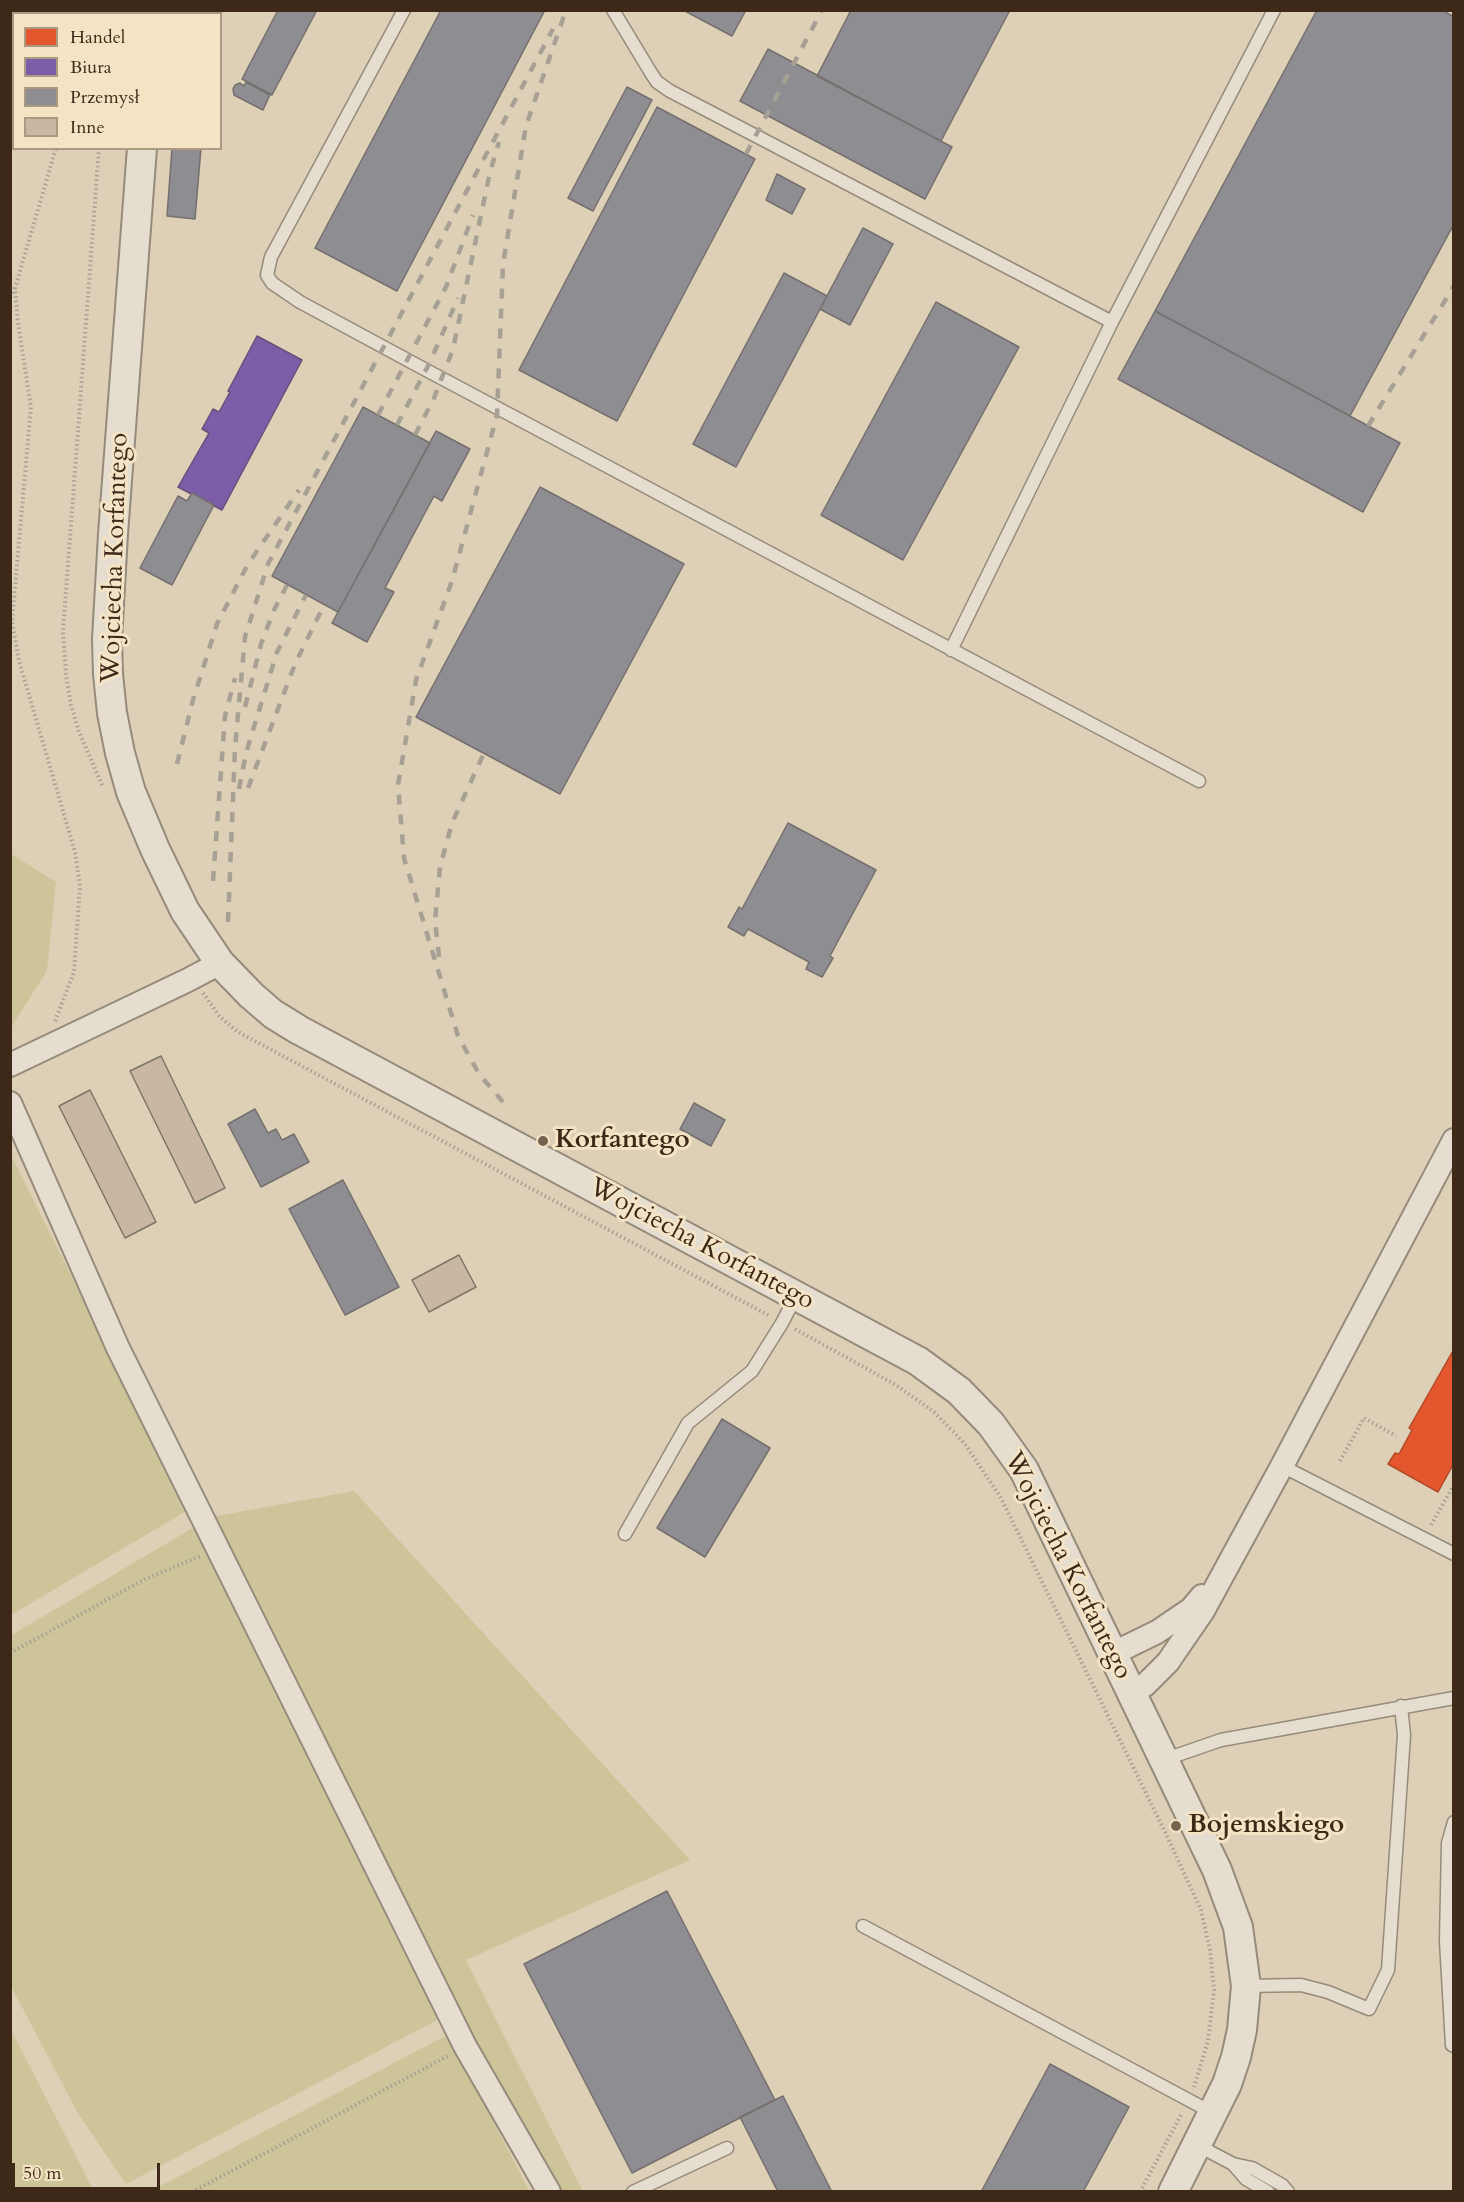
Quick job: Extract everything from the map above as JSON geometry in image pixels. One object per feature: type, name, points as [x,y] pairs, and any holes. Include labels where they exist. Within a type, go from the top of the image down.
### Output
[{"type":"street","name":"Wojciecha Korfantego","points":[[142,150],[114,522],[107,639],[108,674],[120,753],[131,792],[155,849],[185,910],[220,963],[273,1014],[918,1361],[959,1390],[991,1424],[1024,1470],[1217,1870],[1238,1928],[1246,1986],[1242,2030],[1236,2057],[1227,2084],[1173,2192]]},
{"type":"street","points":[[10,1065],[220,963]]},
{"type":"street","points":[[10,1102],[118,1348],[465,2046],[549,2192]]},
{"type":"street","points":[[1131,1693],[1145,1685],[1168,1662],[1203,1611],[1454,1140]]},
{"type":"street","points":[[1112,1654],[1157,1632],[1191,1609],[1221,1575]]},
{"type":"lane","points":[[404,10],[272,257],[267,275],[272,283],[300,302],[1199,781]]},
{"type":"lane","points":[[613,10],[657,82],[670,91],[1112,322]]},
{"type":"lane","points":[[951,650],[1112,322],[1274,10]]},
{"type":"lane","points":[[625,1534],[688,1423],[752,1371],[796,1296]]},
{"type":"lane","points":[[1282,1466],[1454,1554]]},
{"type":"lane","points":[[1163,1760],[1221,1740],[1454,1698]]},
{"type":"lane","points":[[1246,1986],[1301,1985],[1328,1992],[1369,2009],[1388,1970],[1404,1735],[1401,1706]]},
{"type":"lane","points":[[1454,1822],[1448,1843],[1446,1941],[1452,2045],[1454,2046]]},
{"type":"lane","points":[[864,1926],[1213,2113]]},
{"type":"lane","points":[[1197,2145],[1233,2164],[1252,2168],[1282,2185],[1288,2192]]},
{"type":"lane","points":[[633,2192],[727,2148]]},
{"type":"lane","points":[[1233,2164],[1246,2179],[1269,2192]]},
{"type":"path","points":[[10,297],[15,288],[55,150]]},
{"type":"path","points":[[15,288],[18,324],[31,407],[12,621],[19,661],[75,852],[80,886],[74,972],[44,1049]]},
{"type":"path","points":[[1340,1461],[1364,1418],[1396,1436]]},
{"type":"path","points":[[1424,1539],[1454,1485]]},
{"type":"path","points":[[10,1653],[145,1579],[218,1549]]},
{"type":"path","points":[[192,2192],[465,2046]]},
{"type":"shaded area","points":[[11,854],[56,882],[47,971],[11,1027]]},
{"type":"shaded area","points":[[10,1153],[188,1510],[11,1615],[10,1615]]},
{"type":"shaded area","points":[[354,1491],[690,1860],[466,1960],[582,2190],[580,2191],[549,2191],[211,1517]]},
{"type":"shaded area","points":[[196,1526],[441,2018],[126,2184],[77,2112],[11,1986],[10,1636]]},
{"type":"shaded area","points":[[11,2030],[94,2191],[11,2191]]},
{"type":"shaded area","points":[[449,2034],[529,2191],[149,2192]]},
{"type":"building: Handel","points":[[1454,1349],[1454,1463],[1438,1492],[1388,1464],[1395,1453],[1399,1454],[1412,1430],[1409,1428]]},
{"type":"building: Biura","points":[[257,336],[302,360],[222,510],[178,487],[209,433],[202,429],[213,409],[219,412]]},
{"type":"building: Przemysł","points":[[183,10],[211,10],[211,12],[182,12]]},
{"type":"building: Przemysł","points":[[278,10],[317,10],[272,95],[242,79]]},
{"type":"building: Przemysł","points":[[441,10],[545,10],[397,291],[315,248]]},
{"type":"building: Przemysł","points":[[683,10],[746,10],[732,36]]},
{"type":"building: Przemysł","points":[[851,10],[1010,10],[941,141],[817,76]]},
{"type":"building: Przemysł","points":[[1317,10],[1442,10],[1454,17],[1454,224],[1350,416],[1155,311]]},
{"type":"building: Przemysł","points":[[768,49],[952,147],[925,199],[740,101]]},
{"type":"building: Przemysł","points":[[246,82],[270,95],[263,110],[234,95],[235,85],[240,83],[244,86]]},
{"type":"building: Przemysł","points":[[627,87],[652,100],[593,211],[568,198]]},
{"type":"building: Przemysł","points":[[657,107],[755,159],[617,421],[519,370]]},
{"type":"building: Przemysł","points":[[172,150],[201,150],[195,219],[167,216]]},
{"type":"building: Przemysł","points":[[777,174],[805,189],[792,214],[766,200]]},
{"type":"building: Przemysł","points":[[863,228],[893,244],[850,325],[820,309]]},
{"type":"building: Przemysł","points":[[784,273],[827,296],[736,467],[693,444]]},
{"type":"building: Przemysł","points":[[936,302],[1019,347],[903,560],[821,515]]},
{"type":"building: Przemysł","points":[[1155,311],[1400,443],[1363,512],[1118,379]]},
{"type":"building: Przemysł","points":[[363,407],[430,443],[338,612],[272,576]]},
{"type":"building: Przemysł","points":[[436,431],[470,449],[442,501],[434,496],[385,588],[394,592],[367,642],[332,623]]},
{"type":"building: Przemysł","points":[[540,487],[684,564],[560,794],[416,717]]},
{"type":"building: Przemysł","points":[[192,493],[214,505],[172,585],[140,568],[178,496],[187,501]]},
{"type":"building: Przemysł","points":[[788,823],[876,870],[830,956],[833,958],[822,977],[806,969],[809,962],[748,929],[744,936],[728,927],[739,907],[742,909]]},
{"type":"building: Przemysł","points":[[694,1103],[725,1120],[711,1146],[680,1129]]},
{"type":"building: Przemysł","points":[[255,1109],[268,1133],[276,1129],[282,1140],[294,1134],[309,1162],[261,1187],[228,1124]]},
{"type":"building: Przemysł","points":[[343,1180],[399,1287],[345,1315],[289,1209]]},
{"type":"building: Przemysł","points":[[722,1419],[770,1448],[705,1557],[657,1528]]},
{"type":"building: Przemysł","points":[[667,1891],[775,2100],[632,2173],[524,1964]]},
{"type":"building: Przemysł","points":[[1050,2064],[1129,2107],[1083,2192],[981,2192]]},
{"type":"building: Przemysł","points":[[783,2096],[832,2192],[778,2192],[740,2117]]},
{"type":"building: Inne","points":[[161,1056],[225,1188],[195,1203],[130,1071]]},
{"type":"building: Inne","points":[[90,1090],[156,1222],[125,1238],[59,1106]]},
{"type":"building: Inne","points":[[459,1255],[476,1287],[429,1312],[412,1280]]},
{"type":"railway","points":[[503,1102],[479,1074],[458,1036],[404,858],[398,785],[416,680],[452,581],[497,415],[503,264],[526,126],[566,10]]},
{"type":"railway","points":[[746,154],[822,10]]},
{"type":"railway","points":[[228,922],[235,748],[245,637],[268,564],[553,29]]},
{"type":"railway","points":[[415,435],[434,398],[453,349],[490,172],[499,142]]},
{"type":"railway","points":[[378,415],[446,287],[473,215]]},
{"type":"railway","points":[[1368,426],[1454,286]]},
{"type":"railway","points":[[397,425],[430,362],[458,298]]},
{"type":"railway","points":[[177,764],[193,700],[217,624],[248,564],[299,490]]},
{"type":"railway","points":[[245,707],[261,644],[274,610],[287,585]]},
{"type":"railway","points":[[239,789],[246,753],[277,652],[306,595]]},
{"type":"railway","points":[[248,788],[295,664],[324,605]]},
{"type":"railway","points":[[213,881],[225,716],[235,678]]},
{"type":"railway","points":[[439,957],[435,921],[440,867],[452,823],[484,753]]},
{"type":"place","name":"Korfantego","points":[[543,1141]]},
{"type":"place","name":"Bojemskiego","points":[[1176,1826]]}]
